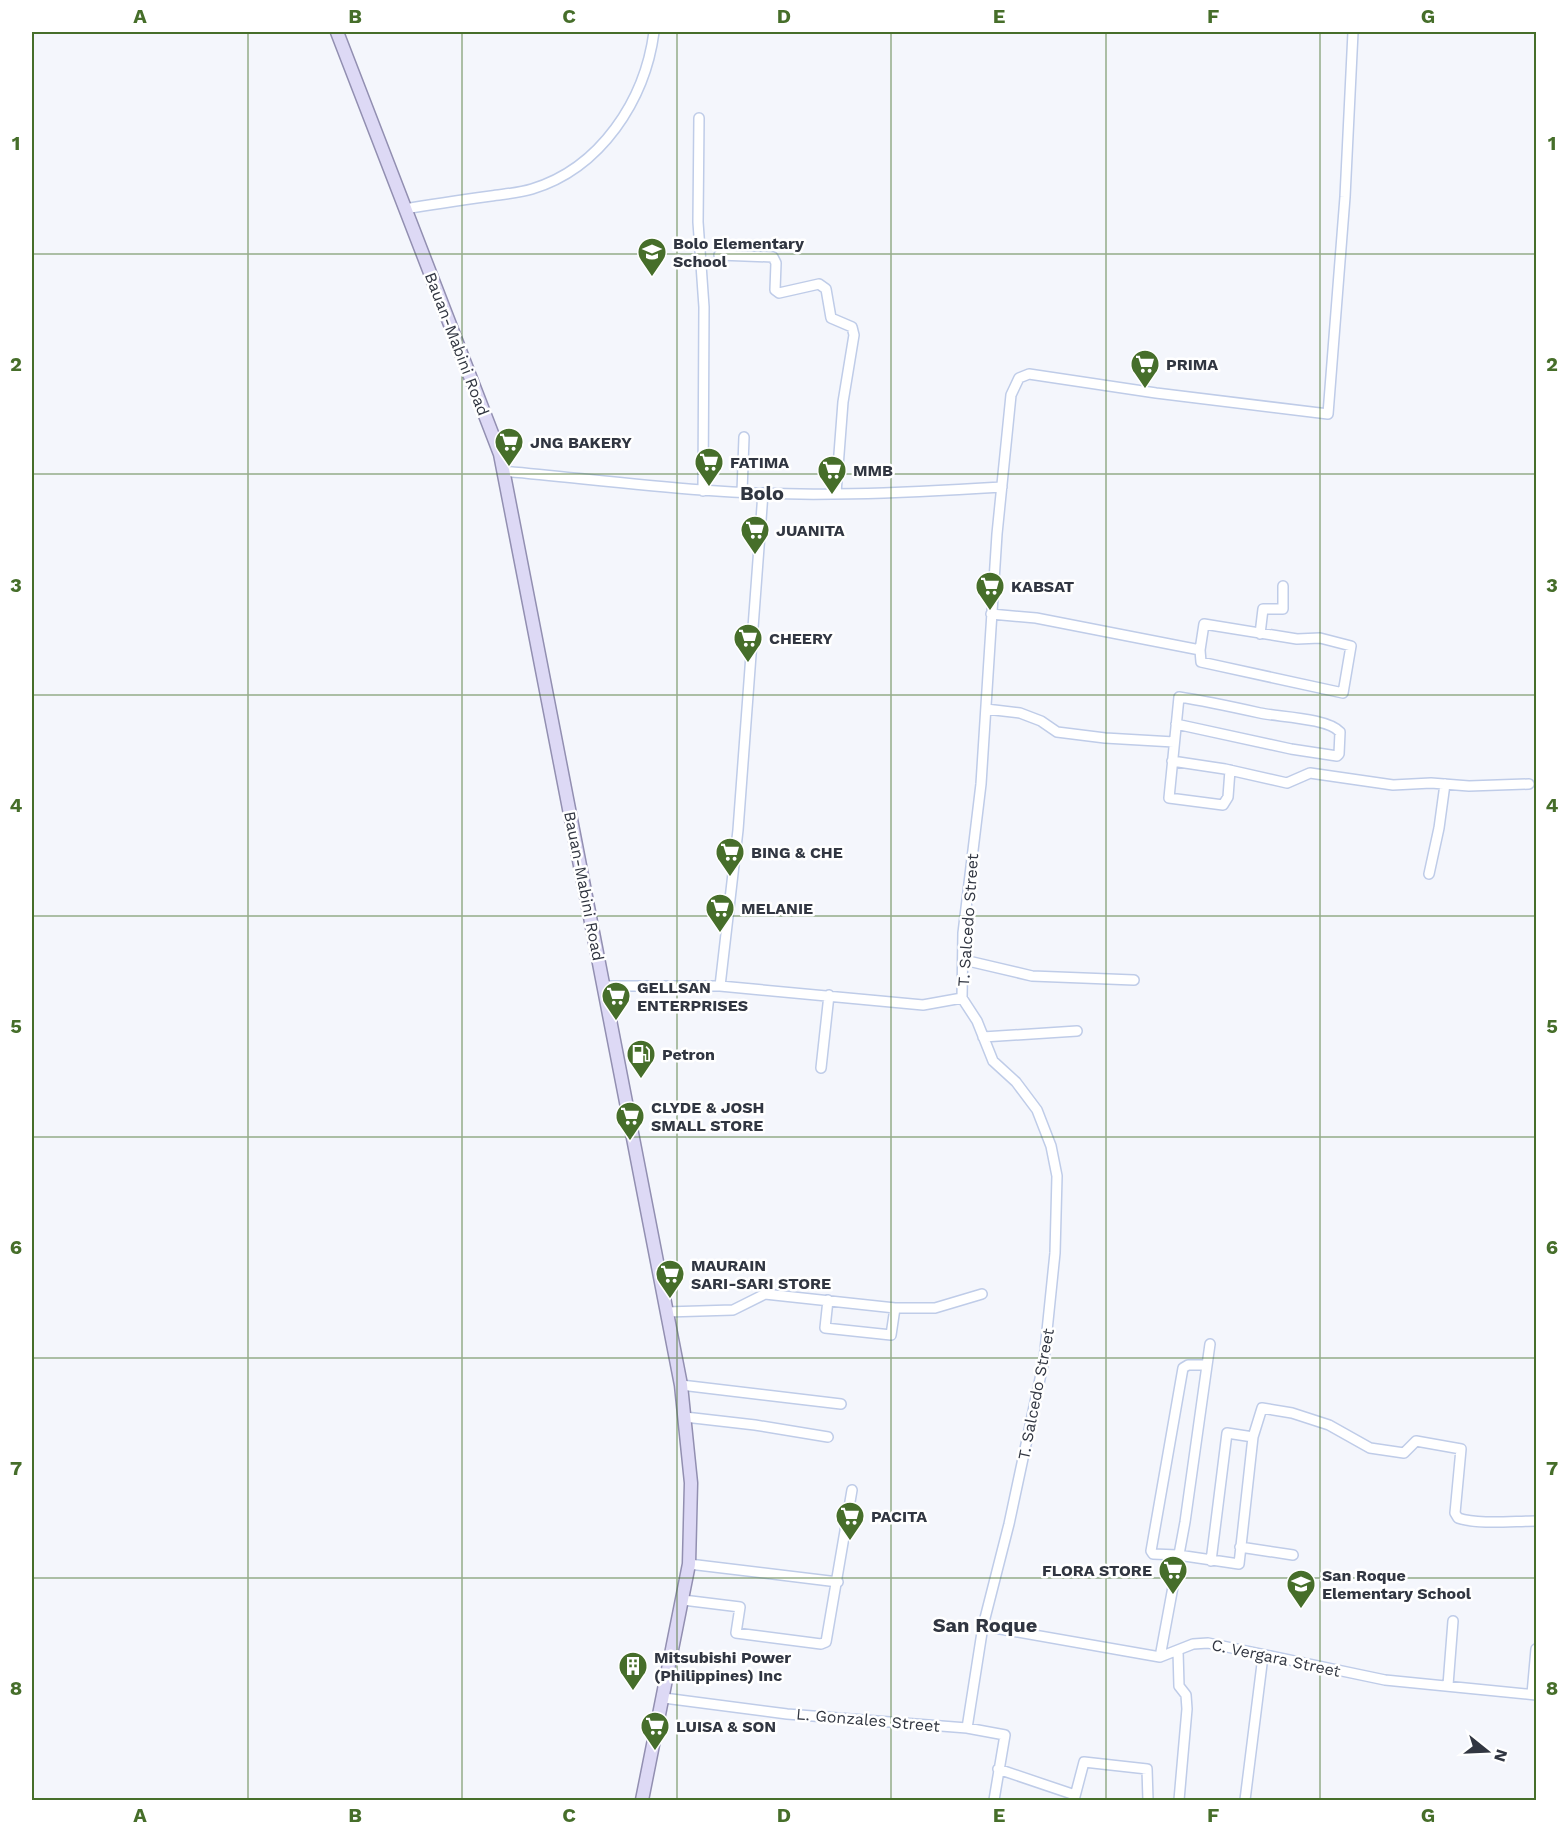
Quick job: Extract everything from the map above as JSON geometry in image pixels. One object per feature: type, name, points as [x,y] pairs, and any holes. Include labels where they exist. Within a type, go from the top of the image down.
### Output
[{"type":"main road","name":"Bauan-Mabini Road","points":[[337,32],[500,454],[681,1385],[691,1483],[689,1564],[642,1800]]},
{"type":"street","points":[[405,209],[532,190],[562,176],[578,165],[594,153],[620,125],[643,80],[650,60],[654,32]]},
{"type":"street","name":"T. Salcedo Street","points":[[967,1728],[983,1626],[1011,1514],[1044,1360],[1055,1253],[1057,1176],[1051,1146],[1037,1110],[1016,1082],[993,1061],[976,1021],[962,998],[963,933],[981,784],[991,614],[1011,395],[1019,378],[1029,374],[1156,393],[1328,414],[1345,197],[1353,32]]},
{"type":"street","points":[[699,118],[698,222],[704,307],[703,490]]},
{"type":"street","points":[[719,255],[773,257],[776,263],[775,290],[778,293],[819,284],[826,289],[831,318],[852,327],[854,335],[843,402],[836,493]]},
{"type":"street","points":[[742,492],[744,437]]},
{"type":"street","points":[[503,471],[703,490],[764,493],[943,491],[1002,487]]},
{"type":"street","points":[[720,986],[738,830],[764,493]]},
{"type":"street","points":[[1260,634],[1263,609],[1282,609],[1283,586]]},
{"type":"street","points":[[991,614],[1036,618],[1200,651]]},
{"type":"street","points":[[1204,624],[1297,639],[1320,638],[1351,646],[1343,693],[1201,662],[1200,651],[1204,624]]},
{"type":"street","points":[[1176,724],[1299,751],[1337,756],[1340,732],[1320,722],[1262,714],[1233,706],[1179,697],[1176,724],[1174,742],[1172,761],[1169,798],[1223,805],[1228,796],[1230,770]]},
{"type":"street","points":[[986,709],[1020,713],[1041,721],[1057,732],[1105,738],[1174,742]]},
{"type":"street","points":[[1172,761],[1230,770],[1287,783],[1310,773],[1393,785],[1529,784]]},
{"type":"street","points":[[1429,874],[1445,784]]},
{"type":"street","points":[[964,960],[1032,976],[1134,980]]},
{"type":"street","points":[[603,986],[720,986],[923,1005],[962,998]]},
{"type":"street","points":[[821,1068],[829,995]]},
{"type":"street","points":[[983,1037],[1077,1031]]},
{"type":"street","points":[[666,1312],[734,1310],[765,1294],[895,1308],[935,1308],[982,1294]]},
{"type":"street","points":[[828,1300],[825,1328],[891,1335],[895,1308]]},
{"type":"street","points":[[1160,1657],[1210,1344]]},
{"type":"street","points":[[1207,1365],[1188,1365],[1183,1368],[1151,1551],[1153,1554],[1178,1555],[1239,1564],[1253,1437],[1262,1408],[1292,1413],[1329,1425],[1370,1448],[1404,1453],[1416,1441],[1461,1449],[1455,1513],[1458,1518],[1482,1521],[1536,1521]]},
{"type":"street","points":[[681,1385],[841,1404]]},
{"type":"street","points":[[685,1417],[828,1437]]},
{"type":"street","points":[[1211,1561],[1227,1432],[1253,1437]]},
{"type":"street","points":[[683,1600],[740,1607],[736,1633],[821,1644],[826,1642],[852,1490]]},
{"type":"street","points":[[1240,1547],[1293,1555]]},
{"type":"street","points":[[689,1564],[838,1582]]},
{"type":"street","points":[[1448,1685],[1453,1621]]},
{"type":"street","name":"C. Vergara Street","points":[[983,1626],[1160,1657],[1193,1644],[1208,1643],[1385,1680],[1534,1694]]},
{"type":"street","points":[[1534,1694],[1536,1649]]},
{"type":"street","points":[[1178,1651],[1179,1686],[1186,1695],[1187,1709],[1179,1800]]},
{"type":"street","points":[[1245,1800],[1263,1656]]},
{"type":"street","name":"L. Gonzales Street","points":[[664,1698],[787,1713],[967,1728],[1005,1735],[994,1800]]},
{"type":"street","points":[[998,1769],[1074,1798],[1084,1762],[1147,1769],[1148,1800]]},
{"type":"place","name":"Bolo Elementary School","points":[[652,278]]},
{"type":"place","name":"PRIMA","points":[[1145,390]]},
{"type":"place","name":"JNG BAKERY","points":[[509,468]]},
{"type":"place","name":"FATIMA","points":[[709,488]]},
{"type":"place","name":"MMB","points":[[832,496]]},
{"type":"place","name":"JUANITA","points":[[755,556]]},
{"type":"place","name":"KABSAT","points":[[990,612]]},
{"type":"place","name":"CHEERY","points":[[748,664]]},
{"type":"place","name":"BING & CHE","points":[[730,878]]},
{"type":"place","name":"MELANIE","points":[[720,934]]},
{"type":"place","name":"GELLSAN ENTERPRISES","points":[[616,1022]]},
{"type":"place","name":"Petron","points":[[641,1080]]},
{"type":"place","name":"CLYDE & JOSH SMALL STORE","points":[[630,1142]]},
{"type":"place","name":"MAURAIN SARI-SARI STORE","points":[[670,1300]]},
{"type":"place","name":"PACITA","points":[[850,1542]]},
{"type":"place","name":"FLORA STORE","points":[[1173,1596]]},
{"type":"place","name":"San Roque Elementary School","points":[[1301,1610]]},
{"type":"place","name":"Mitsubishi Power (Philippines) Inc","points":[[633,1692]]},
{"type":"place","name":"LUISA & SON","points":[[655,1752]]},
{"type":"district","name":"Bolo","points":[[762,493]]},
{"type":"district","name":"San Roque","points":[[985,1625]]}]
